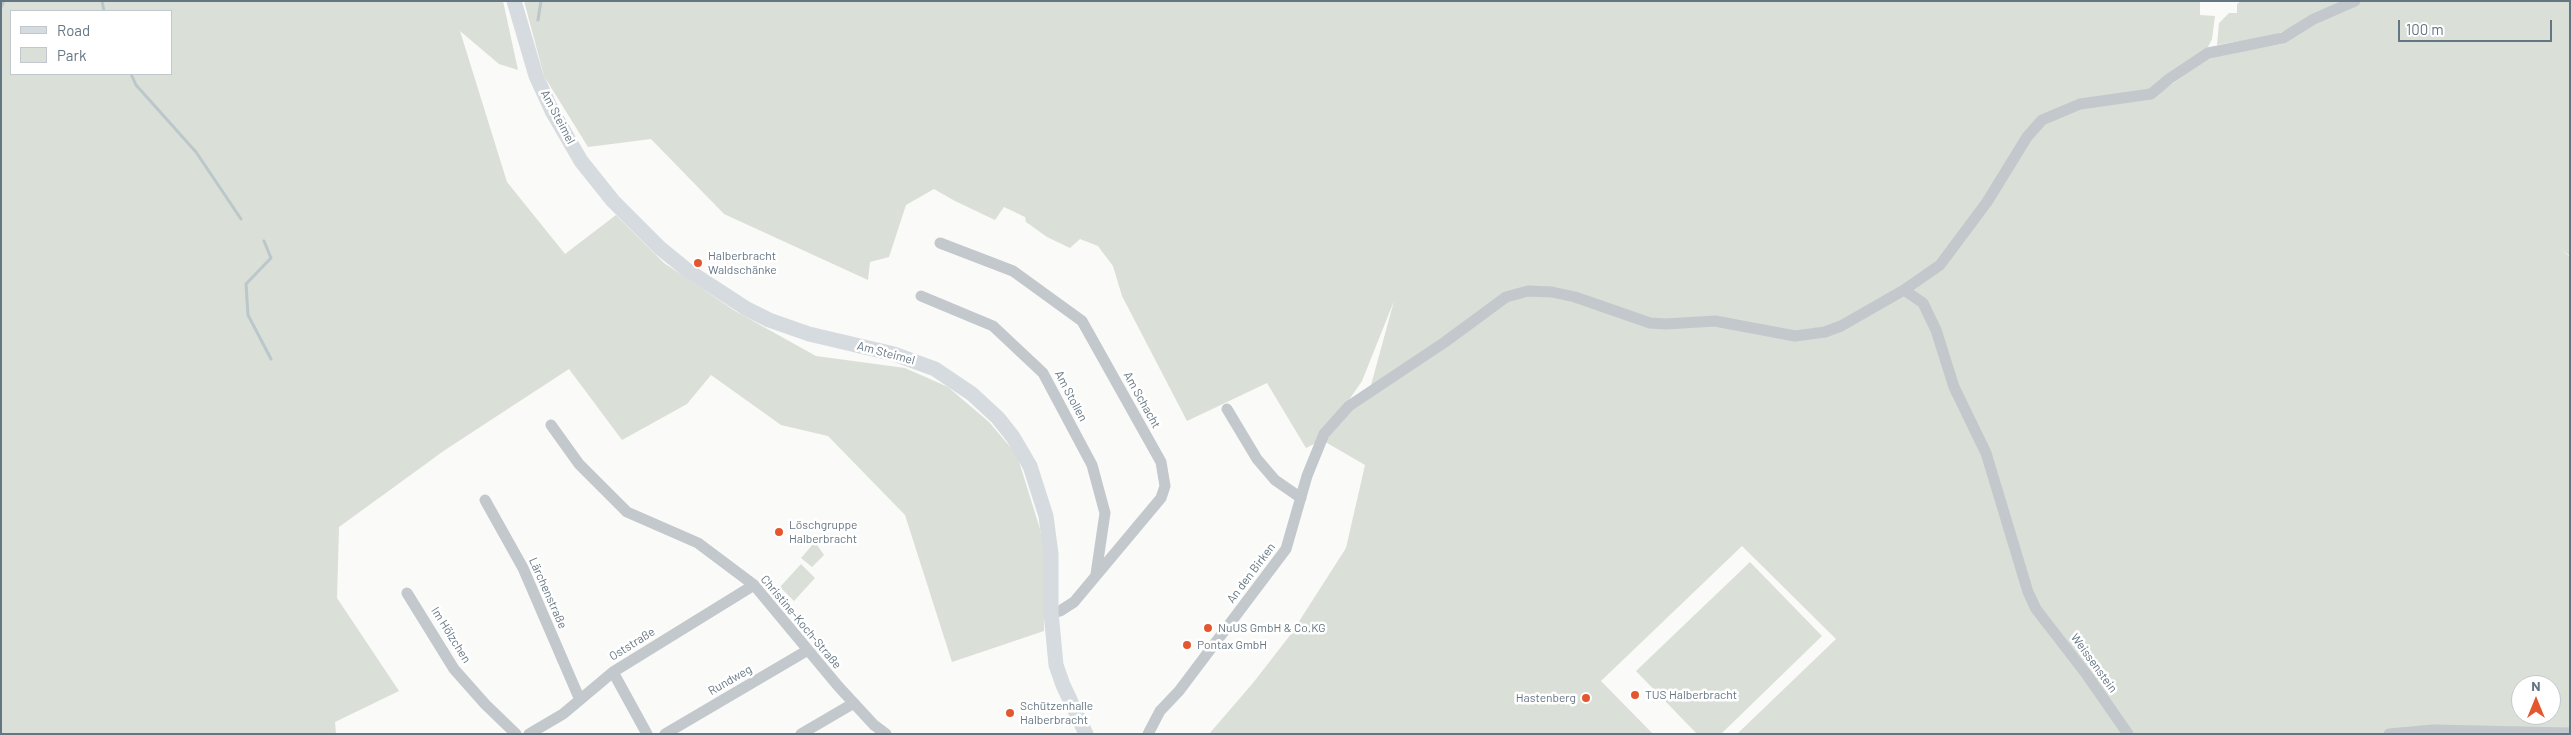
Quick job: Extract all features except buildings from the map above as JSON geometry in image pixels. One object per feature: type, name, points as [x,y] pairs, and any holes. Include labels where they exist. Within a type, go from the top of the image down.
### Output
[{"type":"main road","name":"Am Steimel","points":[[514,1],[536,76],[552,111],[581,161],[596,181],[636,225],[687,270],[739,304],[769,320],[809,334],[894,354],[934,369],[965,388],[992,412],[1022,452],[1039,491],[1046,516],[1051,554],[1051,612],[1056,666],[1062,685],[1086,734]]},
{"type":"street","points":[[1904,290],[1944,260],[1987,202],[2027,137],[2042,120],[2080,104],[2151,94],[2169,79],[2208,53],[2283,38],[2314,20],[2355,1]]},
{"type":"street","name":"Am Schacht","points":[[940,243],[1012,271],[1082,321],[1161,462],[1165,486],[1161,498],[1068,607],[1051,612]]},
{"type":"street","name":"An den Birken","points":[[1148,734],[1160,711],[1179,691],[1286,549],[1301,498],[1324,434],[1349,406],[1445,342],[1506,297],[1517,292],[1540,290],[1567,295],[1650,323],[1716,322],[1795,336],[1825,332],[1841,326],[1904,290]]},
{"type":"street","name":"Weissenstein","points":[[1904,290],[1923,303],[1936,330],[1954,387],[1986,453],[2028,592],[2036,609],[2088,675],[2128,734]]},
{"type":"street","name":"Am Stollen","points":[[921,296],[993,326],[1043,373],[1092,465],[1104,513],[1096,574]]},
{"type":"street","points":[[1227,409],[1257,459],[1275,480],[1301,498]]},
{"type":"street","name":"Christine-Koch-Straße","points":[[552,425],[579,464],[627,512],[698,543],[754,585],[854,703],[874,725],[886,734]]},
{"type":"street","name":"Lärchenstraße","points":[[485,500],[523,568],[580,700]]},
{"type":"street","name":"Oststraße","points":[[529,734],[563,714],[613,672],[754,585]]},
{"type":"street","name":"Im Hölzchen","points":[[406,593],[454,669],[485,704],[516,734]]},
{"type":"street","name":"Rundweg","points":[[665,734],[808,650]]},
{"type":"street","points":[[613,672],[647,734]]},
{"type":"street","points":[[801,734],[854,703]]},
{"type":"street","points":[[2389,734],[2433,730],[2570,733]]},
{"type":"green space","points":[[1,1],[503,1],[518,70],[499,64],[460,31],[507,182],[565,254],[616,215],[664,263],[735,311],[816,356],[905,368],[948,387],[989,422],[1017,455],[1040,529],[1045,555],[1044,631],[952,662],[905,515],[828,436],[781,425],[711,375],[687,404],[622,440],[569,369],[445,450],[339,527],[337,598],[399,691],[335,722],[336,734],[1,734]]},
{"type":"green space","points":[[524,1],[2200,1],[2200,15],[2215,16],[2212,39],[2208,47],[2173,71],[2162,91],[2210,57],[2283,44],[2355,1],[2570,1],[2570,256],[2561,249],[2570,257],[2570,734],[1737,734],[1836,639],[1742,546],[1601,681],[1653,734],[1209,734],[1253,683],[1291,634],[1346,548],[1365,465],[1322,440],[1306,448],[1267,383],[1187,421],[1122,296],[1113,266],[1098,246],[1080,239],[1070,248],[1047,237],[1026,222],[1025,217],[1004,207],[995,220],[934,189],[906,205],[889,257],[870,262],[868,280],[724,214],[651,139],[588,147],[544,76]],"holes":[[[1394,301],[1371,385],[1335,420],[1362,381]]]},
{"type":"green space","points":[[2241,1],[2350,1],[2275,35],[2217,45],[2219,23],[2229,13],[2237,13],[2237,4]]},
{"type":"green space","points":[[815,542],[824,555],[812,567],[801,558]]},
{"type":"green space","points":[[1750,562],[1822,636],[1721,734],[1697,734],[1636,671]]},
{"type":"green space","points":[[801,564],[815,578],[794,601],[780,587]]},
{"type":"waterway","points":[[1,7],[4,1]]},
{"type":"waterway","points":[[102,1],[104,10]]},
{"type":"waterway","points":[[538,20],[541,1]]},
{"type":"waterway","points":[[131,75],[136,85],[196,152],[241,219]]},
{"type":"waterway","points":[[264,241],[271,258],[246,284],[248,315],[271,359]]},
{"type":"place","name":"Halberbracht Waldschänke","points":[[698,263]]},
{"type":"place","name":"Löschgruppe Halberbracht","points":[[779,532]]},
{"type":"place","name":"NuUS GmbH & Co.KG","points":[[1208,628]]},
{"type":"place","name":"Pontax GmbH","points":[[1187,645]]},
{"type":"place","name":"TUS Halberbracht","points":[[1635,695]]},
{"type":"place","name":"Hastenberg","points":[[1586,698]]},
{"type":"place","name":"Schützenhalle Halberbracht","points":[[1010,713]]}]
